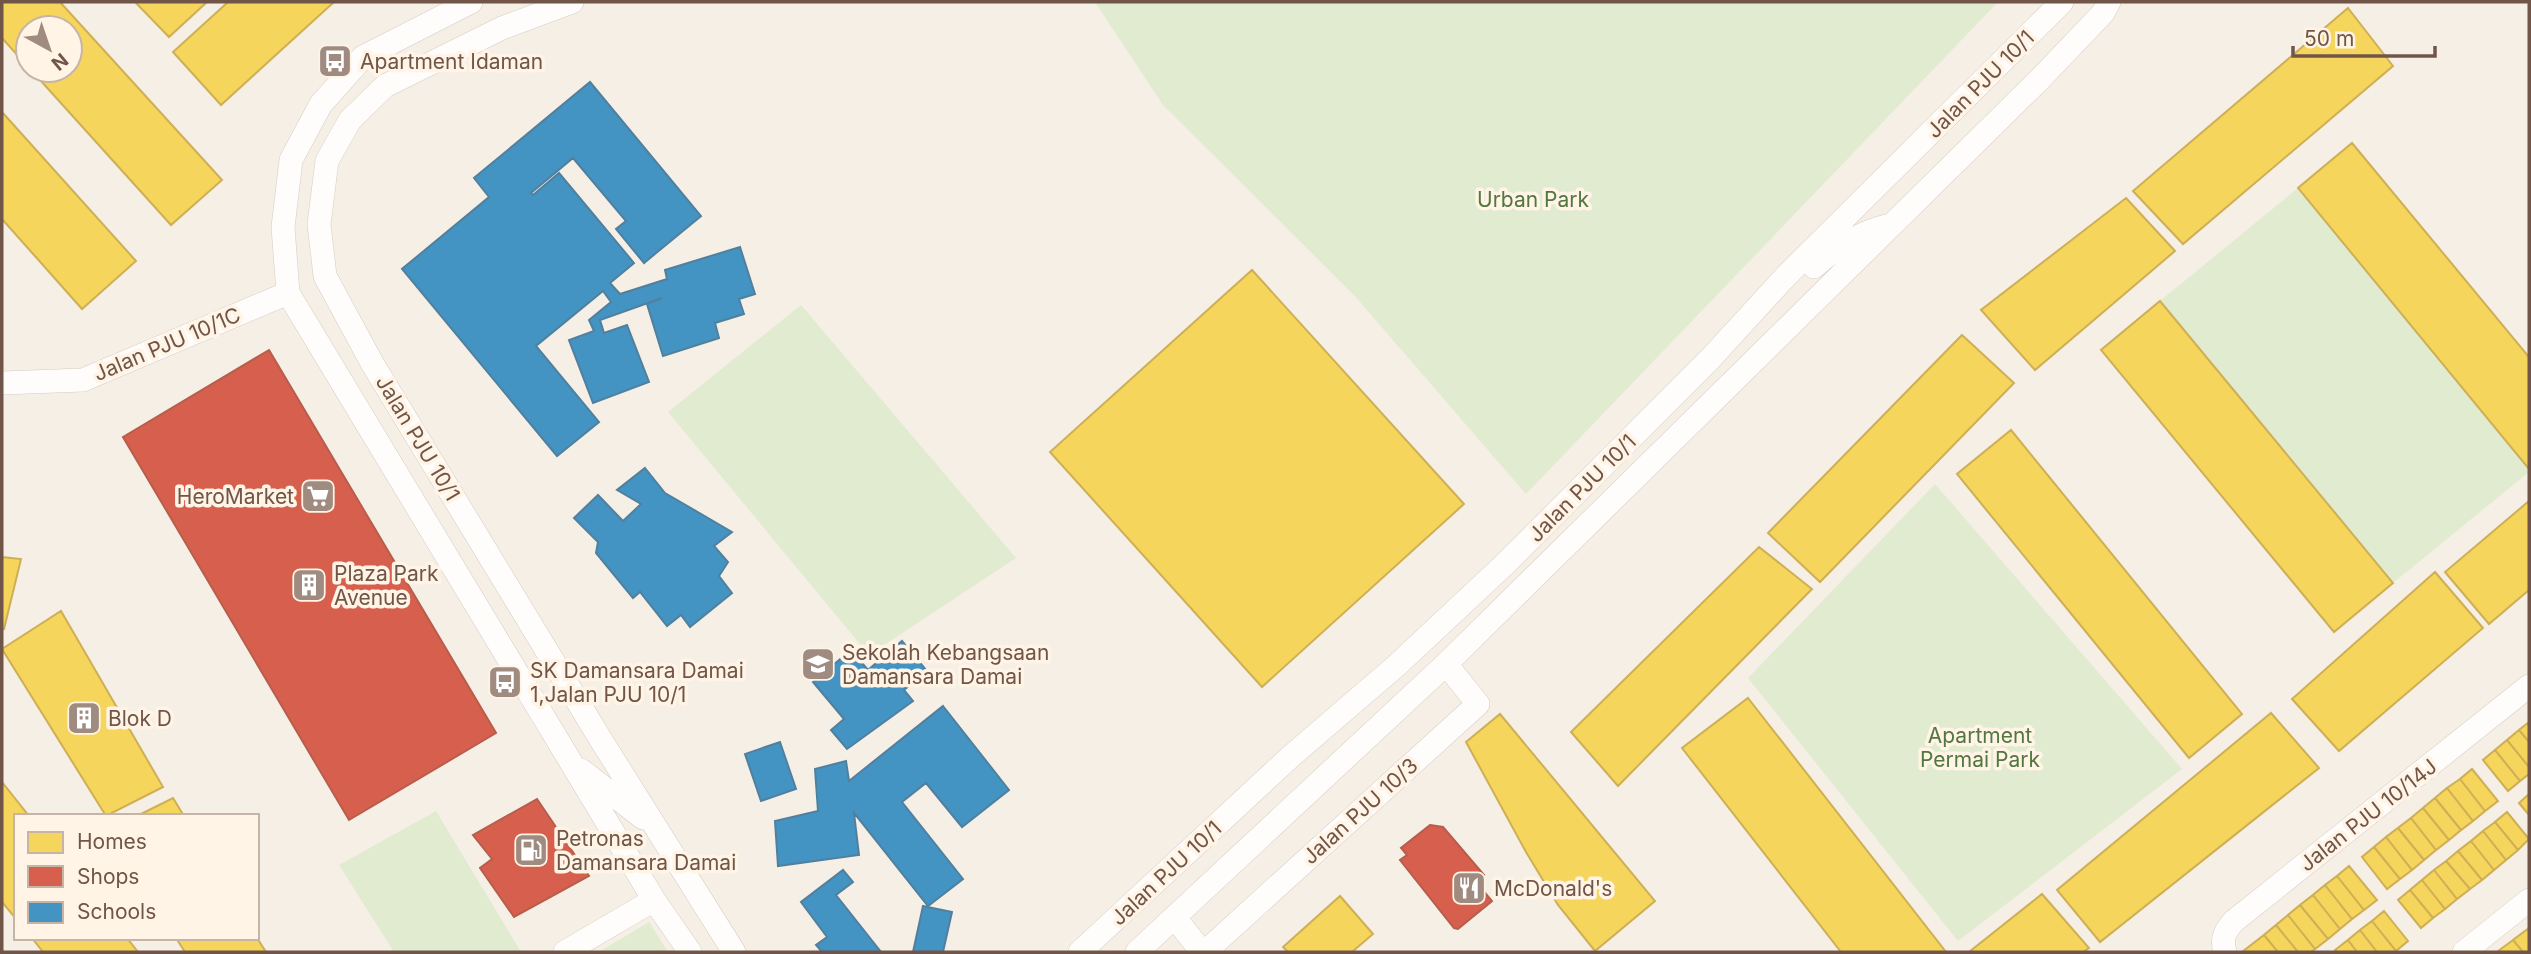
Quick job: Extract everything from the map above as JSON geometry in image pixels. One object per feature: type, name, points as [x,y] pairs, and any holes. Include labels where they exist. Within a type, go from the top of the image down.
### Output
[{"type":"street","name":"Jalan PJU 10/1","points":[[471,2],[363,57],[321,104],[291,160],[283,227],[288,293],[654,900],[690,952]]},
{"type":"street","name":"Jalan PJU 10/1","points":[[572,2],[502,28],[385,86],[351,120],[327,160],[319,224],[325,276],[372,363],[654,826],[734,952]]},
{"type":"street","name":"Jalan PJU 10/1","points":[[1080,952],[1289,758],[1396,666],[1495,574],[1710,359],[1786,276],[2062,2]]},
{"type":"street","name":"Jalan PJU 10/1","points":[[1137,952],[1447,664],[1894,225],[2110,5]]},
{"type":"street","points":[[1710,359],[1833,249],[1875,229],[1894,225]]},
{"type":"street","name":"Jalan PJU 10/1C","points":[[2,383],[83,380],[288,293]]},
{"type":"street","name":"Jalan PJU 10/3","points":[[1203,952],[1478,704],[1447,664]]},
{"type":"street","name":"Jalan PJU 10/14J","points":[[2225,952],[2224,933],[2234,921],[2529,686]]},
{"type":"street","points":[[572,763],[654,826]]},
{"type":"street","points":[[565,952],[654,900]]},
{"type":"street","points":[[2464,952],[2529,900]]},
{"type":"street","points":[[1175,918],[1203,952]]},
{"type":"green space","name":"Urban Park","points":[[1095,2],[1998,2],[1526,494],[1353,294],[1163,105]]},
{"type":"green space","points":[[2298,188],[2529,469],[2529,472],[2393,583],[2160,301]]},
{"type":"green space","points":[[801,305],[1016,558],[869,655],[668,412]]},
{"type":"green space","name":"Apartment Permai Park","points":[[1935,484],[2182,769],[1958,941],[1748,678]]},
{"type":"green space","points":[[436,811],[521,952],[394,952],[339,865]]},
{"type":"green space","points":[[649,922],[668,952],[599,952]]},
{"type":"building: Homes","points":[[2,2],[60,2],[71,14],[14,14],[14,51],[2,38]]},
{"type":"building: Homes","points":[[135,2],[207,2],[169,37]]},
{"type":"building: Homes","points":[[228,2],[334,2],[221,105],[173,52]]},
{"type":"building: Homes","points":[[2348,8],[2393,66],[2183,244],[2133,191]]},
{"type":"building: Homes","points":[[84,28],[222,180],[171,225],[44,84],[84,84]]},
{"type":"building: Homes","points":[[2,112],[136,261],[82,309],[2,219]]},
{"type":"building: Homes","points":[[2352,143],[2529,357],[2529,469],[2298,188]]},
{"type":"building: Homes","points":[[2126,198],[2175,251],[2035,370],[1981,310]]},
{"type":"building: Homes","points":[[1252,270],[1464,504],[1262,687],[1050,452]]},
{"type":"building: Homes","points":[[2160,301],[2393,583],[2334,632],[2101,350]]},
{"type":"building: Homes","points":[[1962,335],[2014,383],[1820,582],[1768,533]]},
{"type":"building: Homes","points":[[267,359],[300,414],[164,497],[130,441]]},
{"type":"building: Homes","points":[[2011,430],[2242,714],[2189,758],[1957,474]]},
{"type":"building: Homes","points":[[2529,501],[2529,590],[2489,624],[2445,572]]},
{"type":"building: Homes","points":[[1759,547],[1812,589],[1618,786],[1571,732]]},
{"type":"building: Homes","points":[[2,557],[21,559],[4,629],[2,629]]},
{"type":"building: Homes","points":[[2435,572],[2483,628],[2339,751],[2292,699]]},
{"type":"building: Homes","name":"Blok D","points":[[61,611],[163,787],[110,814],[105,814],[2,649]]},
{"type":"building: Homes","points":[[454,673],[487,728],[351,811],[317,755]]},
{"type":"building: Homes","points":[[1748,698],[1946,952],[1841,952],[1682,748]]},
{"type":"building: Homes","points":[[2271,713],[2319,768],[2100,942],[2057,890]]},
{"type":"building: Homes","points":[[1500,714],[1655,901],[1595,951],[1558,905],[1466,742]]},
{"type":"building: Homes","points":[[2529,722],[2529,742],[2519,730]]},
{"type":"building: Homes","points":[[2519,730],[2529,742],[2529,767],[2507,740]]},
{"type":"building: Homes","points":[[2507,740],[2529,767],[2529,774],[2520,781],[2495,750]]},
{"type":"building: Homes","points":[[2495,750],[2520,781],[2508,791],[2483,760]]},
{"type":"building: Homes","points":[[2472,769],[2498,801],[2485,811],[2460,779]]},
{"type":"building: Homes","points":[[2460,779],[2485,811],[2473,821],[2447,788]]},
{"type":"building: Homes","points":[[2,782],[27,814],[14,814],[14,917],[2,902]]},
{"type":"building: Homes","points":[[2447,788],[2473,821],[2461,830],[2435,798]]},
{"type":"building: Homes","points":[[2529,794],[2529,815],[2519,803]]},
{"type":"building: Homes","points":[[173,798],[183,814],[141,814]]},
{"type":"building: Homes","points":[[2435,798],[2461,830],[2449,840],[2423,808]]},
{"type":"building: Homes","points":[[2423,808],[2449,840],[2436,850],[2411,818]]},
{"type":"building: Homes","points":[[2507,812],[2529,839],[2518,850],[2495,822]]},
{"type":"building: Homes","points":[[2411,818],[2436,850],[2424,860],[2398,828]]},
{"type":"building: Homes","points":[[2495,822],[2518,850],[2506,860],[2483,831]]},
{"type":"building: Homes","points":[[2398,828],[2424,860],[2412,870],[2386,837]]},
{"type":"building: Homes","points":[[2483,831],[2506,860],[2494,870],[2471,841]]},
{"type":"building: Homes","points":[[2386,837],[2412,870],[2400,879],[2374,847]]},
{"type":"building: Homes","points":[[2471,841],[2494,870],[2482,880],[2458,851]]},
{"type":"building: Homes","points":[[2374,847],[2400,879],[2387,889],[2362,857]]},
{"type":"building: Homes","points":[[2458,851],[2482,880],[2470,889],[2446,861]]},
{"type":"building: Homes","points":[[2446,861],[2470,889],[2457,899],[2434,870]]},
{"type":"building: Homes","points":[[2349,866],[2377,900],[2364,910],[2337,876]]},
{"type":"building: Homes","points":[[2434,870],[2457,899],[2445,909],[2422,880]]},
{"type":"building: Homes","points":[[2337,876],[2364,910],[2352,919],[2325,885]]},
{"type":"building: Homes","points":[[2422,880],[2445,909],[2433,918],[2410,890]]},
{"type":"building: Homes","points":[[2325,885],[2352,919],[2340,929],[2313,895]]},
{"type":"building: Homes","points":[[2410,890],[2433,918],[2421,928],[2398,900]]},
{"type":"building: Homes","points":[[2042,894],[2089,948],[2083,952],[1969,952]]},
{"type":"building: Homes","points":[[2313,895],[2340,929],[2328,939],[2300,905]]},
{"type":"building: Homes","points":[[1340,896],[1373,934],[1352,952],[1288,952],[1283,947]]},
{"type":"building: Homes","points":[[2300,905],[2328,939],[2315,949],[2288,915]]},
{"type":"building: Homes","points":[[2384,911],[2408,941],[2396,951],[2372,921]]},
{"type":"building: Homes","points":[[2288,915],[2315,949],[2311,952],[2298,952],[2276,925]]},
{"type":"building: Homes","points":[[2372,921],[2396,951],[2377,952],[2360,930]]},
{"type":"building: Homes","points":[[2276,925],[2298,952],[2278,952],[2264,935]]},
{"type":"building: Homes","points":[[2529,928],[2529,952],[2523,952],[2513,940]]},
{"type":"building: Homes","points":[[2360,930],[2377,952],[2357,952],[2348,940]]},
{"type":"building: Homes","points":[[2264,935],[2278,952],[2242,952]]},
{"type":"building: Homes","points":[[34,940],[129,940],[138,952],[43,952]]},
{"type":"building: Homes","points":[[177,940],[258,940],[266,952],[185,952]]},
{"type":"building: Homes","points":[[2348,940],[2357,952],[2335,950]]},
{"type":"building: Homes","points":[[2513,940],[2523,952],[2498,951]]},
{"type":"building: Shops","name":"Plaza Park Avenue","points":[[269,350],[496,733],[349,820],[123,437]]},
{"type":"building: Shops","points":[[537,799],[589,876],[514,917],[480,868],[492,859],[473,835]]},
{"type":"building: Shops","points":[[1430,825],[1443,827],[1484,875],[1476,882],[1492,901],[1458,929],[1454,928],[1400,860],[1407,855],[1401,848]]},
{"type":"building: Schools","points":[[590,82],[701,216],[644,263],[616,229],[626,221],[573,158],[531,193],[533,195],[559,173],[634,263],[610,283],[620,294],[667,279],[665,270],[740,247],[755,294],[739,299],[744,314],[715,323],[719,338],[663,356],[647,304],[662,298],[600,320],[604,333],[627,325],[649,382],[593,403],[569,340],[594,331],[589,320],[611,302],[603,291],[536,346],[599,422],[557,456],[402,269],[489,197],[474,178]]},
{"type":"building: Schools","points":[[645,468],[665,493],[732,532],[714,546],[728,562],[719,576],[732,593],[690,627],[681,615],[667,626],[640,592],[633,598],[596,553],[598,542],[574,518],[598,495],[623,521],[641,504],[617,490]]},
{"type":"building: Schools","points":[[902,641],[927,671],[904,690],[913,701],[847,749],[831,730],[844,719],[813,682],[851,650],[868,670]]},
{"type":"building: Schools","points":[[943,706],[1009,790],[962,827],[926,783],[902,802],[963,879],[928,906],[854,813],[859,855],[778,866],[775,821],[818,811],[815,769],[846,761],[849,781]]},
{"type":"building: Schools","points":[[780,742],[796,789],[761,801],[745,754]]},
{"type":"building: Schools","points":[[843,870],[853,882],[836,895],[881,952],[822,952],[816,945],[827,937],[801,902]]},
{"type":"building: Schools","points":[[923,906],[952,912],[943,952],[913,952]]},
{"type":"place","name":"Apartment Idaman","points":[[335,61]]},
{"type":"place","name":"HeroMarket","points":[[318,496]]},
{"type":"place","name":"Plaza Park Avenue","points":[[309,585]]},
{"type":"place","name":"Sekolah Kebangsaan Damansara Damai","points":[[818,664]]},
{"type":"place","name":"SK Damansara Damai 1,Jalan PJU 10/1","points":[[505,682]]},
{"type":"place","name":"Blok D","points":[[84,718]]},
{"type":"place","name":"Petronas Damansara Damai","points":[[531,850]]},
{"type":"place","name":"McDonald's","points":[[1469,888]]}]
